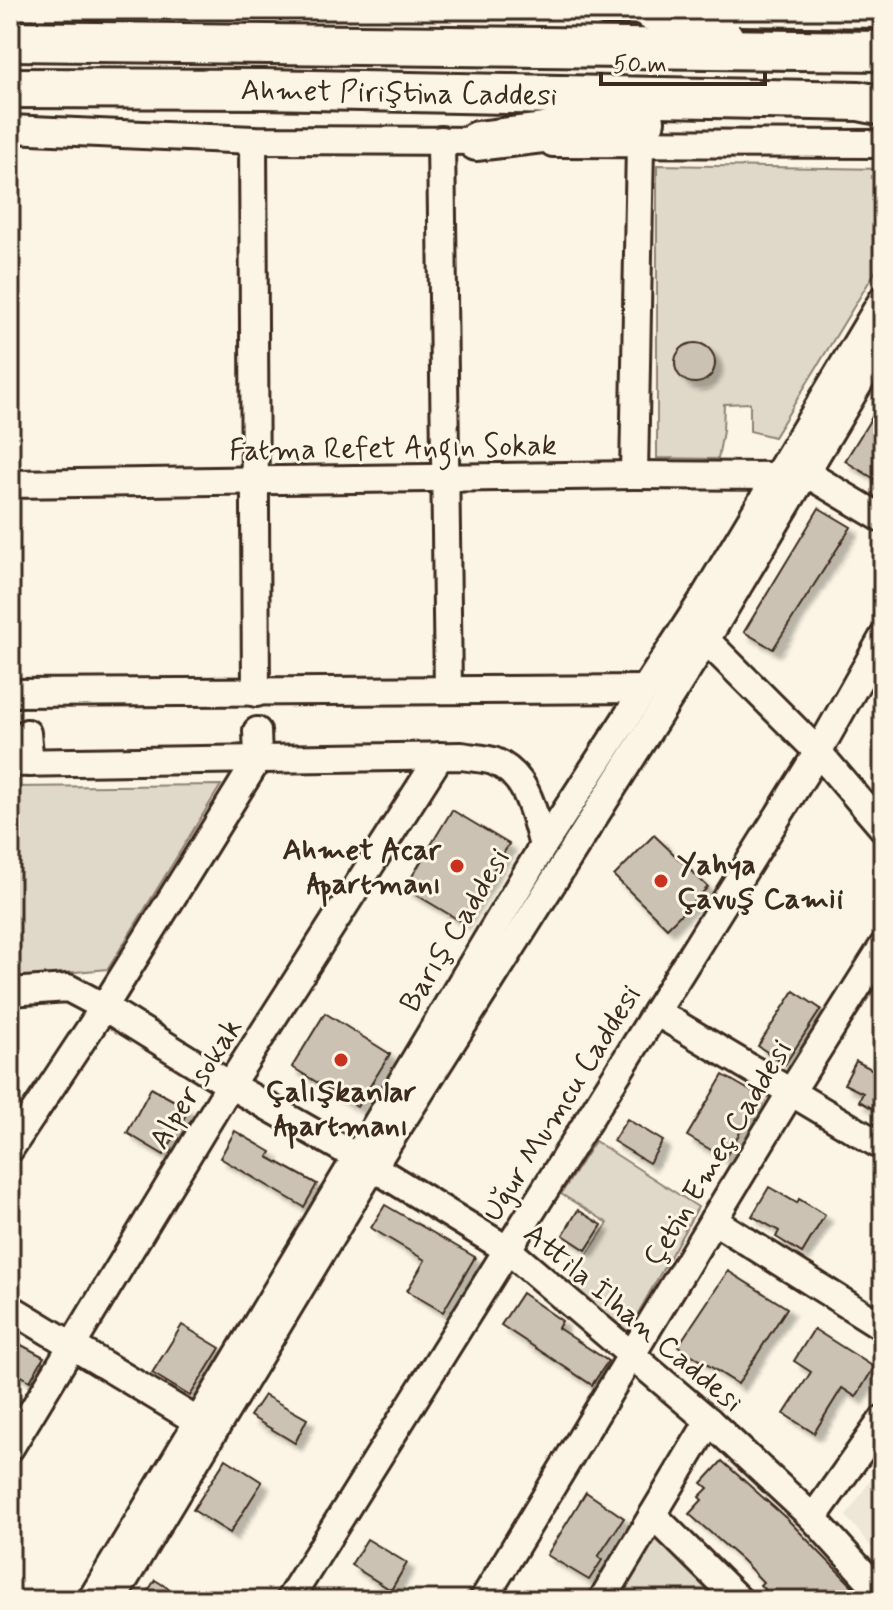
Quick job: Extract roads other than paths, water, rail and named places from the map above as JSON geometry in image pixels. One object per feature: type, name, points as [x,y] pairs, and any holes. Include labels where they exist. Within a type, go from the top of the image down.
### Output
[{"type":"street","points":[[604,10],[883,14]]},
{"type":"street","points":[[652,11],[695,29],[765,49]]},
{"type":"street","name":"Ahmet Piriştina Caddesi","points":[[10,41],[883,51]]},
{"type":"street","name":"Ahmet Piriştina Caddesi","points":[[10,88],[264,89],[859,101],[883,106]]},
{"type":"street","points":[[459,140],[544,133],[591,123],[649,121],[723,99]]},
{"type":"street","points":[[10,129],[253,140],[877,144]]},
{"type":"street","points":[[253,140],[256,693]]},
{"type":"street","points":[[448,690],[447,479],[459,140]]},
{"type":"street","points":[[634,475],[640,144]]},
{"type":"street","name":"Barış Caddesi","points":[[112,1600],[543,846],[702,601],[883,299]]},
{"type":"street","name":"Barış Caddesi","points":[[91,1600],[197,1421],[706,640],[883,343]]},
{"type":"street","points":[[804,472],[883,519]]},
{"type":"street","name":"Fatma Refet Angın Sokak","points":[[10,484],[634,475],[777,476],[804,472]]},
{"type":"street","name":"Uğur Mumcu Caddesi","points":[[289,1600],[818,752],[883,637]]},
{"type":"street","points":[[706,640],[818,752],[883,828]]},
{"type":"street","points":[[10,693],[645,689]]},
{"type":"street","points":[[10,1149],[104,1007],[258,759],[257,731]]},
{"type":"street","points":[[27,733],[20,763],[440,756],[493,761],[518,777],[531,804],[543,846]]},
{"type":"street","name":"Alper sokak","points":[[10,1448],[230,1085],[440,756]]},
{"type":"street","name":"Çetin Emeç Caddesi","points":[[483,1600],[883,946]]},
{"type":"street","name":"Attila İlhan Caddesi","points":[[10,992],[68,988],[364,1161],[508,1250],[709,1421],[813,1518],[883,1595]]},
{"type":"street","points":[[656,1012],[883,1147]]},
{"type":"street","points":[[713,1220],[883,1327]]},
{"type":"street","points":[[10,1308],[197,1421]]},
{"type":"street","points":[[813,1518],[883,1419]]},
{"type":"street","points":[[602,1600],[709,1421]]},
{"type":"street","points":[[653,1515],[739,1600]]},
{"type":"place","name":"Ahmet Acar Apartmanı","points":[[457,866]]},
{"type":"place","name":"Yahya Çavuş Camii","points":[[661,881]]},
{"type":"place","name":"Çalışkanlar Apartmanı","points":[[341,1060]]}]
